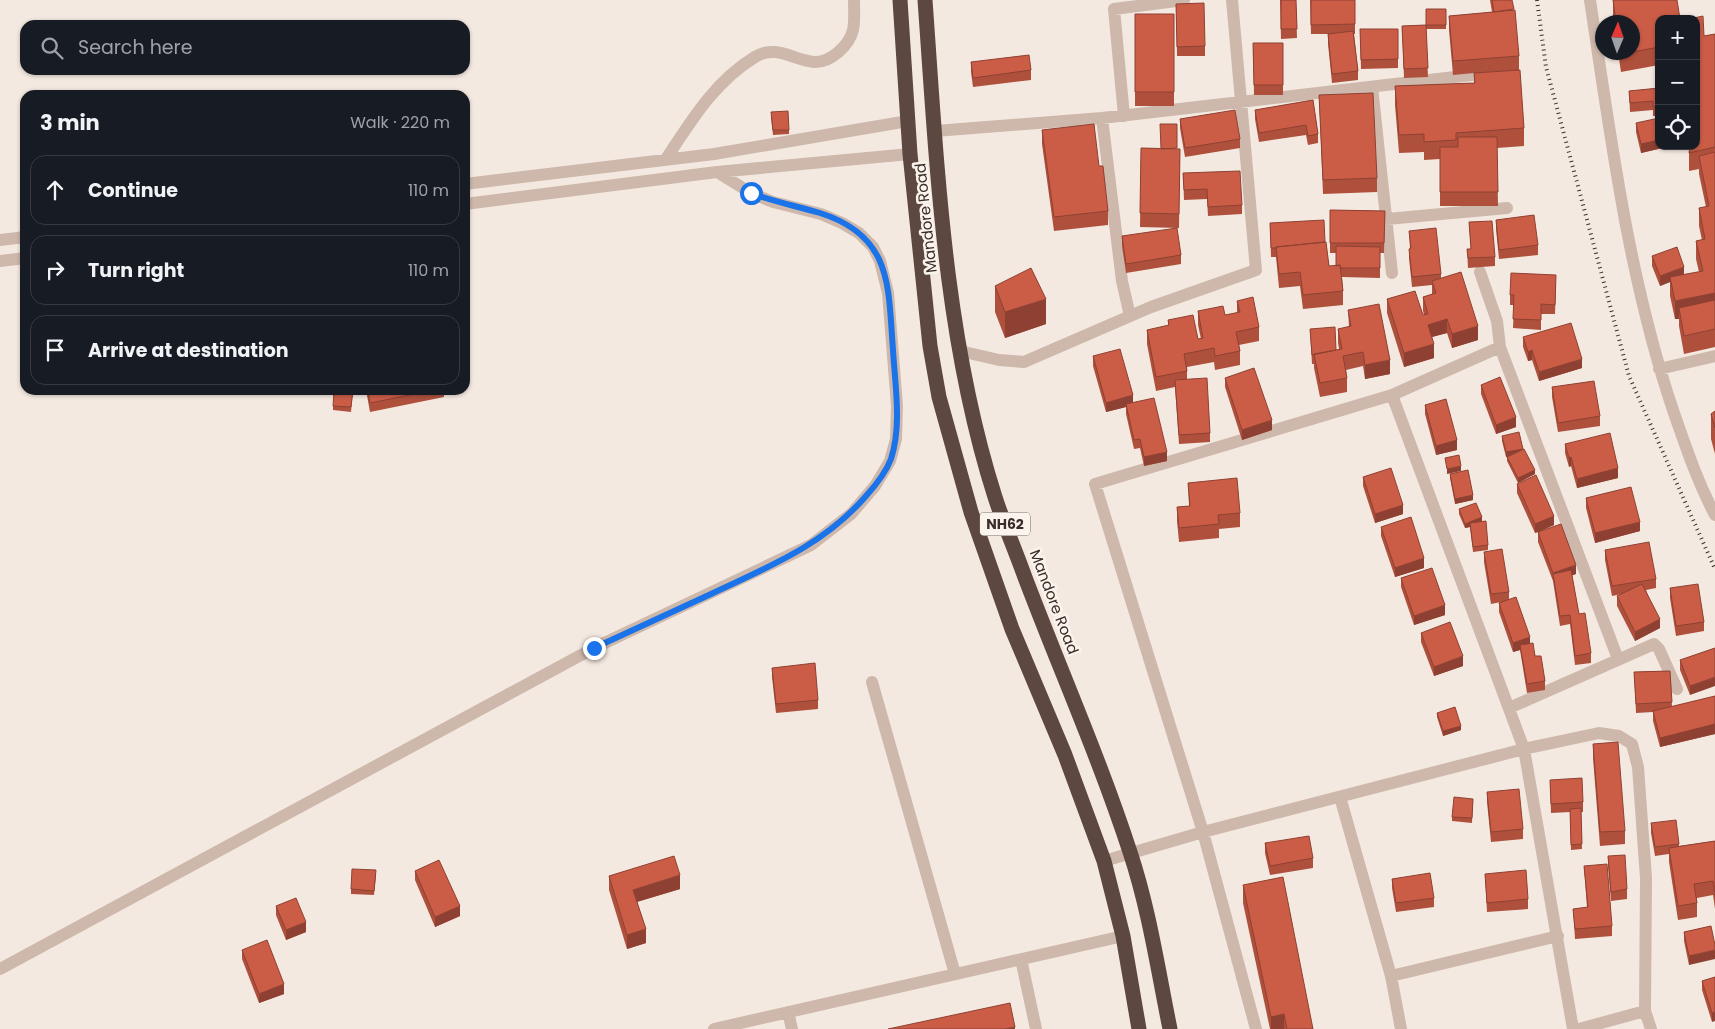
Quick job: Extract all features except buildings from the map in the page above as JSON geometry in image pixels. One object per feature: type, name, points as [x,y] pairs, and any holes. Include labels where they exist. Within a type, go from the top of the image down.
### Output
[{"type":"highway","name":"Mandore Road","points":[[900,0],[910,154],[930,346],[939,397],[971,512],[1012,629],[1065,755],[1104,861],[1122,936],[1139,1029]]},
{"type":"highway","name":"Mandore Road","points":[[925,0],[944,232],[970,409],[995,497],[1040,616],[1093,746],[1131,853],[1139,881],[1170,1029]]},
{"type":"street","points":[[666,159],[701,104],[714,90],[755,56],[767,52],[786,53],[813,62],[824,60],[840,52],[852,33],[854,0]]},
{"type":"street","points":[[1124,116],[1114,9],[1184,0]]},
{"type":"street","points":[[960,351],[999,360],[1024,362],[1130,316],[1256,270],[1232,0]]},
{"type":"street","points":[[1590,0],[1636,279],[1659,369],[1700,488],[1715,515]]},
{"type":"street","points":[[935,131],[1124,116],[1497,72]]},
{"type":"street","points":[[1372,87],[1392,273]]},
{"type":"street","points":[[1102,118],[1122,281],[1130,316]]},
{"type":"street","points":[[470,183],[771,145],[908,121]]},
{"type":"street","points":[[771,145],[773,167]]},
{"type":"street","points":[[470,203],[717,172],[910,154]]},
{"type":"street","points":[[0,969],[594,648],[810,546],[851,514],[875,486],[890,461],[896,439],[897,406],[888,293],[880,261],[873,247],[864,237],[842,222],[751,193],[717,172]]},
{"type":"street","points":[[1387,219],[1507,208]]},
{"type":"street","points":[[0,240],[20,238]]},
{"type":"street","points":[[0,261],[20,259]]},
{"type":"street","points":[[1480,272],[1497,321],[1500,346],[1618,659]]},
{"type":"street","points":[[1256,1029],[1203,832],[1096,484],[1392,395],[1500,346]]},
{"type":"street","points":[[1659,369],[1715,356]]},
{"type":"street","points":[[1392,395],[1524,749],[1574,1029]]},
{"type":"street","points":[[1509,708],[1654,644],[1659,648],[1677,689]]},
{"type":"street","points":[[872,682],[955,974]]},
{"type":"street","points":[[1104,861],[1203,832],[1524,749],[1599,733],[1619,736],[1632,744],[1638,767],[1646,878],[1645,1011],[1651,1029]]},
{"type":"street","points":[[1340,797],[1391,976],[1401,1029]]},
{"type":"street","points":[[714,1029],[1122,936]]},
{"type":"street","points":[[1391,976],[1558,936]]},
{"type":"street","points":[[1021,959],[1036,1029]]},
{"type":"street","points":[[1579,1029],[1645,1011]]},
{"type":"street","points":[[788,1012],[792,1029]]},
{"type":"railway","points":[[1537,0],[1546,67],[1629,376],[1715,569]]},
{"type":"route","points":[[594,648],[810,546],[851,514],[875,486],[890,461],[896,439],[897,406],[886,276],[873,247],[859,233],[842,222],[821,214],[773,202],[751,193]]}]
